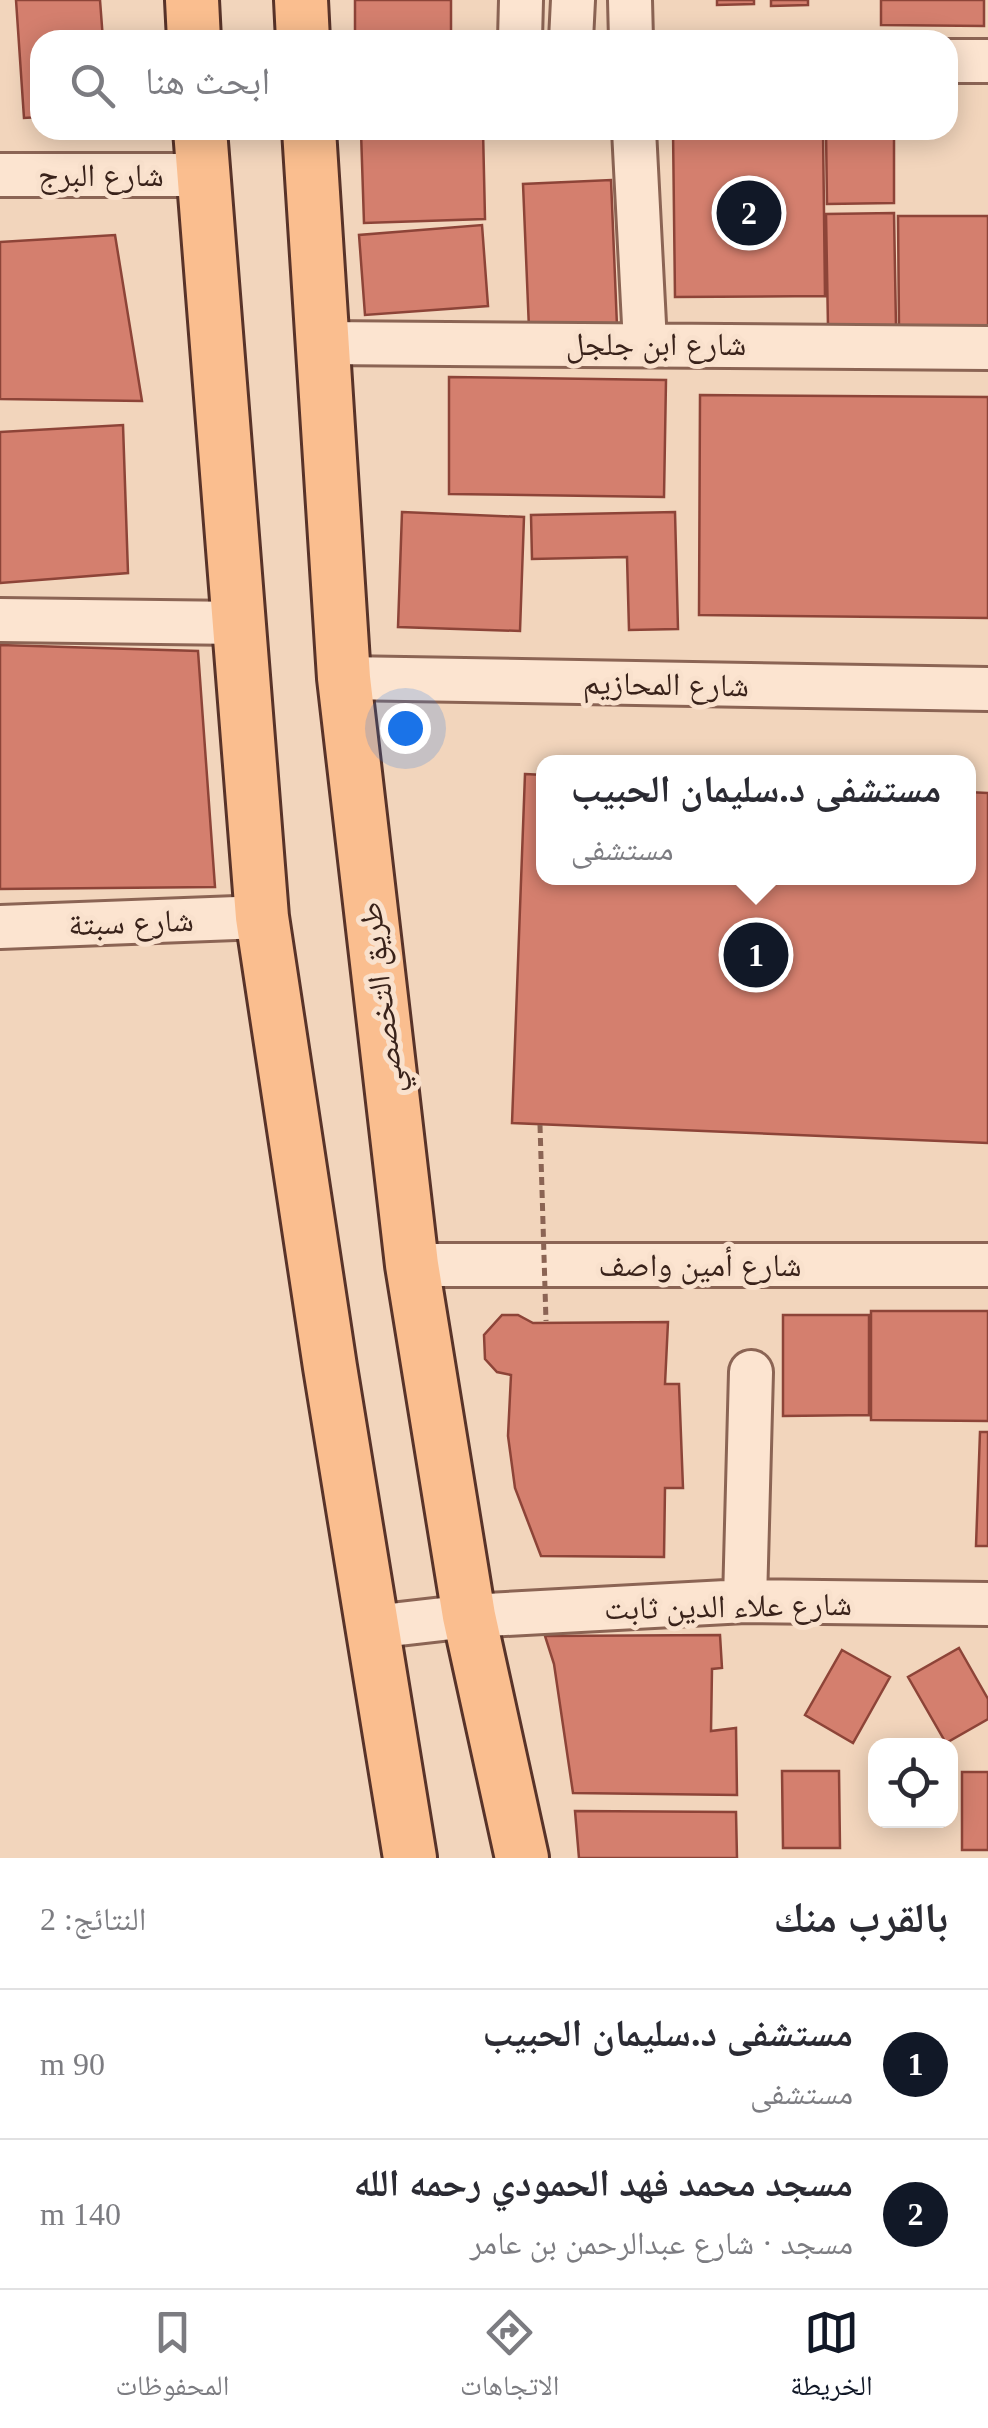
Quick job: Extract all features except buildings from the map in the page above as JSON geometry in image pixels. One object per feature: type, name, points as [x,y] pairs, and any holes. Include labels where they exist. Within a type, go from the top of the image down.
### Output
[{"type":"main road","points":[[192,0],[194,30]]},
{"type":"main road","points":[[301,0],[303,30]]},
{"type":"main road","name":"طريق التخصصي","points":[[310,140],[344,678],[412,1265],[469,1616],[522,1858]]},
{"type":"main road","points":[[201,152],[262,917],[410,1858]]},
{"type":"street","points":[[520,30],[521,0]]},
{"type":"street","points":[[571,30],[572,0]]},
{"type":"street","points":[[630,0],[631,30]]},
{"type":"street","points":[[958,61],[988,61]]},
{"type":"street","points":[[635,140],[645,343]]},
{"type":"street","name":"شارع البرج","points":[[0,175],[201,152]]},
{"type":"street","name":"شارع ابن جلجل","points":[[323,342],[988,348]]},
{"type":"street","points":[[0,620],[240,623]]},
{"type":"street","name":"شارع المحازيم","points":[[344,678],[988,689]]},
{"type":"street","name":"شارع سبتة","points":[[0,928],[262,917]]},
{"type":"street","name":"شارع أمين واصف","points":[[412,1265],[988,1265]]},
{"type":"street","points":[[745,1601],[751,1372]]},
{"type":"street","name":"شارع علاء الدين ثابت","points":[[373,1627],[469,1616],[745,1601],[988,1604]]},
{"type":"path","points":[[540,1124],[546,1321]]},
{"type":"place","name":"مسجد محمد فهد الحمودي رحمه الله","points":[[749,213]]},
{"type":"place","name":"مستشفى د.سليمان الحبيب","points":[[756,955]]}]
